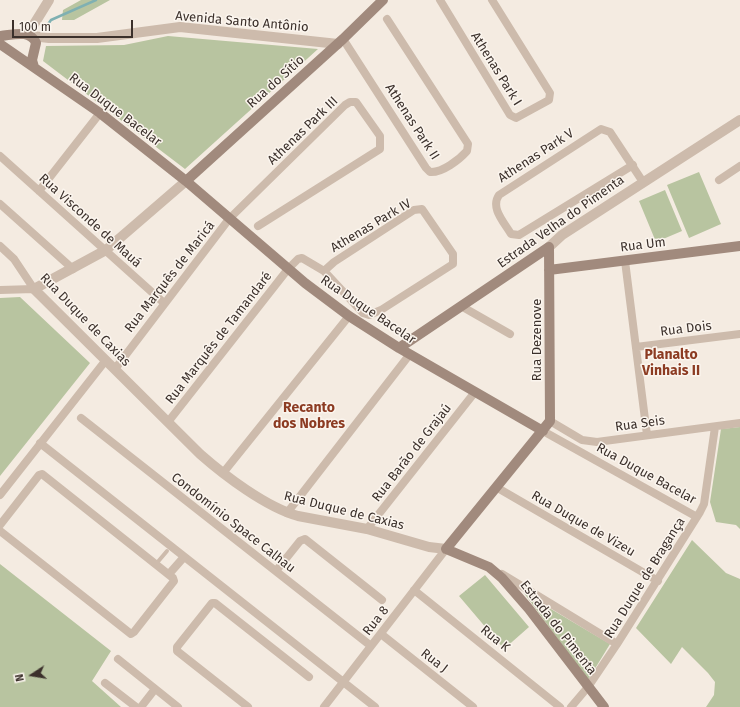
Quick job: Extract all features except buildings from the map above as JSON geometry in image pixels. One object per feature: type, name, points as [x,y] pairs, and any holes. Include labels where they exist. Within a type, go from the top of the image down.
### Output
[{"type":"main road","name":"Rua do Sítio","points":[[186,181],[383,0]]},
{"type":"main road","name":"Avenida Santo Antônio","points":[[0,36],[27,35]]},
{"type":"main road","points":[[17,55],[13,41],[27,35],[35,50],[32,60],[34,67]]},
{"type":"main road","points":[[0,44],[17,55],[28,58],[35,50]]},
{"type":"main road","name":"Rua Duque Bacelar","points":[[17,55],[100,113],[186,181],[288,269],[349,316],[399,348],[543,431]]},
{"type":"main road","name":"Rua Um","points":[[549,270],[740,246]]},
{"type":"main road","name":"Rua Dezenove","points":[[549,247],[550,421]]},
{"type":"main road","name":"Estrada Velha do Pimenta","points":[[399,348],[549,247]]},
{"type":"main road","points":[[446,549],[550,421]]},
{"type":"main road","name":"Rua Duque de Caxias","points":[[446,549],[489,567]]},
{"type":"main road","name":"Estrada do Pimenta","points":[[489,567],[521,598],[604,707]]},
{"type":"street","points":[[27,35],[49,0]]},
{"type":"street","name":"Athenas Park I","points":[[440,0],[510,115],[516,118],[549,100],[550,93],[492,0]]},
{"type":"street","name":"Athenas Park II","points":[[340,41],[426,168],[430,172],[441,170],[468,151],[468,144],[388,19]]},
{"type":"street","name":"Avenida Santo Antônio","points":[[27,35],[50,38],[97,38],[180,28],[340,41]]},
{"type":"street","points":[[35,50],[40,41],[50,38]]},
{"type":"street","name":"Athenas Park III","points":[[230,219],[345,105],[350,102],[356,102],[380,136],[380,149],[258,226]]},
{"type":"street","points":[[39,191],[100,113]]},
{"type":"street","name":"Estrada Velha do Pimenta","points":[[549,247],[562,235],[740,120]]},
{"type":"street","name":"Athenas Park V","points":[[633,165],[520,236],[511,234],[495,207],[496,198],[499,194],[601,129],[610,132],[633,165],[643,182]]},
{"type":"street","name":"Rua Visconde de Mauá","points":[[0,156],[164,303]]},
{"type":"street","points":[[719,180],[740,166]]},
{"type":"street","points":[[0,290],[34,289],[106,250],[186,181]]},
{"type":"street","points":[[0,204],[73,269]]},
{"type":"street","name":"Athenas Park IV","points":[[288,269],[298,259],[302,258],[324,271],[363,313],[369,314],[381,310],[450,266],[453,264],[454,259],[453,254],[425,212],[422,209],[417,209],[334,262],[324,271]]},
{"type":"street","name":"Rua Marquês de Maricá","points":[[115,369],[164,303],[230,219]]},
{"type":"street","name":"Rua Duque de Caxias","points":[[0,246],[14,259],[34,289],[200,454],[223,473],[265,501],[287,513],[367,528],[429,547],[446,549]]},
{"type":"street","points":[[625,260],[647,435]]},
{"type":"street","name":"Rua Marquês de Tamandaré","points":[[168,422],[288,269]]},
{"type":"street","points":[[461,306],[510,334]]},
{"type":"street","points":[[223,473],[349,316]]},
{"type":"street","name":"Rua Dois","points":[[636,347],[740,334]]},
{"type":"street","points":[[287,513],[410,354]]},
{"type":"street","points":[[0,495],[106,360]]},
{"type":"street","name":"Rua Barão de Grajaú","points":[[367,528],[475,392]]},
{"type":"street","name":"Condomínio Space Calhau","points":[[80,418],[371,646]]},
{"type":"street","name":"Rua Seis","points":[[550,421],[582,440],[590,442],[740,423]]},
{"type":"street","name":"Rua Duque de Bragança","points":[[571,707],[588,687],[618,644],[698,518],[704,504],[715,427]]},
{"type":"street","name":"Rua Duque Bacelar","points":[[543,431],[698,518]]},
{"type":"street","points":[[40,444],[169,549],[184,557],[375,707]]},
{"type":"street","points":[[0,525],[39,475],[42,474],[174,578],[174,582],[131,634],[0,531]]},
{"type":"street","name":"Rua Duque de Vizeu","points":[[496,487],[658,581]]},
{"type":"street","points":[[276,571],[300,540],[305,539],[382,600]]},
{"type":"street","name":"Rua 8","points":[[324,707],[446,549]]},
{"type":"street","points":[[169,574],[184,557]]},
{"type":"street","name":"Rua Duque de Caxias","points":[[489,567],[618,644]]},
{"type":"street","name":"Rua K","points":[[414,590],[560,707]]},
{"type":"street","points":[[248,707],[177,651],[177,647],[212,603],[215,603],[309,677]]},
{"type":"street","name":"Rua J","points":[[381,634],[473,707]]},
{"type":"street","points":[[118,659],[178,707]]},
{"type":"street","points":[[106,683],[136,707]]},
{"type":"street","points":[[141,707],[155,688]]},
{"type":"lane","points":[[156,564],[169,549]]},
{"type":"green space","points":[[81,0],[110,0],[74,20],[62,20],[63,10]]},
{"type":"green space","points":[[168,36],[318,49],[185,169],[43,61],[46,46],[124,45]]},
{"type":"green space","points":[[699,172],[721,224],[689,238],[667,185]]},
{"type":"green space","points":[[665,190],[682,231],[656,242],[639,201]]},
{"type":"green space","points":[[20,297],[90,363],[0,476],[0,298]]},
{"type":"green space","points":[[740,427],[740,529],[736,525],[716,522],[710,502],[721,429]]},
{"type":"green space","points":[[692,540],[726,573],[740,579],[740,707],[706,707],[714,695],[715,682],[708,673],[682,647],[671,664],[636,628]]},
{"type":"green space","points":[[0,564],[111,651],[92,681],[121,707],[0,707]]},
{"type":"green space","points":[[485,575],[529,627],[504,649],[459,596]]},
{"type":"green space","points":[[524,593],[610,644],[588,680]]},
{"type":"waterway","points":[[44,30],[51,20],[96,0]]},
{"type":"district","name":"Planalto Vinhais II","points":[[671,364]]},
{"type":"district","name":"Recanto dos Nobres","points":[[309,416]]}]
